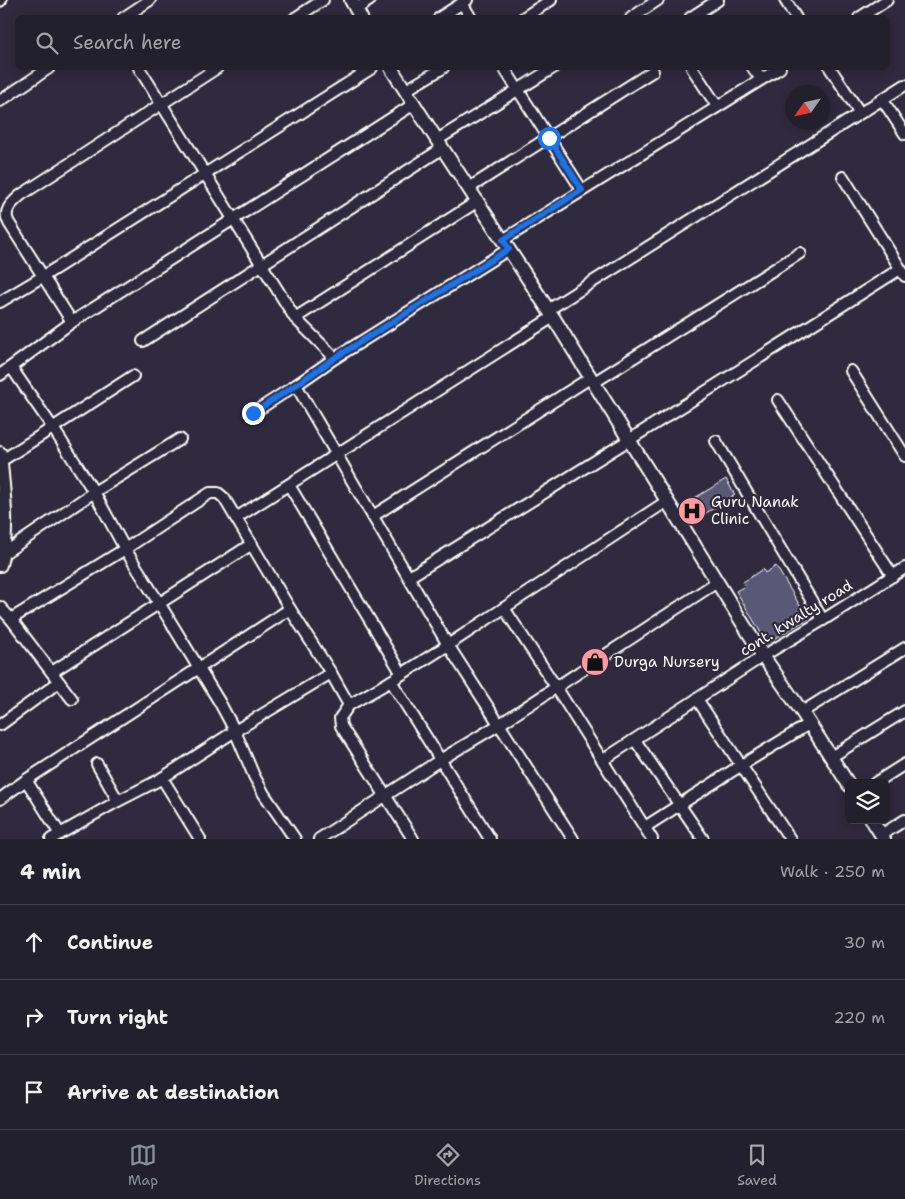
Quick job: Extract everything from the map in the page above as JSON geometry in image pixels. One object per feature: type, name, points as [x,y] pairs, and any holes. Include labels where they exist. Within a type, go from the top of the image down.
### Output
[{"type":"street","points":[[128,15],[150,0]]},
{"type":"street","points":[[300,15],[323,0]]},
{"type":"street","points":[[356,9],[370,0]]},
{"type":"street","points":[[528,15],[551,0]]},
{"type":"street","points":[[636,15],[658,0]]},
{"type":"street","points":[[695,15],[718,0]]},
{"type":"street","points":[[785,0],[794,15]]},
{"type":"street","points":[[864,15],[887,0]]},
{"type":"street","points":[[444,15],[465,2],[471,15]]},
{"type":"street","points":[[0,101],[46,70]]},
{"type":"street","points":[[139,70],[296,318],[335,358]]},
{"type":"street","points":[[72,322],[7,220],[6,216],[9,206],[21,195],[214,70]]},
{"type":"street","points":[[0,302],[369,70]]},
{"type":"street","points":[[393,70],[550,314],[763,656],[845,779]]},
{"type":"street","points":[[406,90],[440,70]]},
{"type":"street","points":[[505,70],[582,190]]},
{"type":"street","points":[[143,340],[261,264],[550,70]]},
{"type":"street","points":[[693,70],[717,106]]},
{"type":"street","points":[[754,70],[761,79]]},
{"type":"street","points":[[253,413],[506,245],[582,190],[777,70]]},
{"type":"street","points":[[831,70],[860,113]]},
{"type":"street","points":[[469,188],[653,71]]},
{"type":"street","points":[[236,518],[905,85]]},
{"type":"street","points":[[882,99],[905,134]]},
{"type":"street","points":[[0,375],[72,322],[414,104]]},
{"type":"street","points":[[409,578],[903,272],[843,177]]},
{"type":"street","points":[[296,318],[478,201]]},
{"type":"street","points":[[373,516],[800,253]]},
{"type":"street","points":[[12,367],[94,492],[125,549],[220,702],[235,731],[254,776],[295,839]]},
{"type":"street","points":[[851,371],[905,456]]},
{"type":"street","points":[[2,560],[5,512],[0,457],[53,428],[133,376]]},
{"type":"street","points":[[296,385],[448,645],[573,839]]},
{"type":"street","points":[[778,400],[892,576]]},
{"type":"street","points":[[2,560],[94,492],[180,439]]},
{"type":"street","points":[[716,441],[823,620]]},
{"type":"street","points":[[289,485],[402,674]]},
{"type":"street","points":[[11,619],[125,549],[210,493],[218,493],[224,498],[290,609],[350,704]]},
{"type":"street","points":[[414,839],[342,726],[340,718],[350,704],[448,645],[667,501]]},
{"type":"street","points":[[52,672],[252,544]]},
{"type":"street","name":"cont. kwalty road","points":[[603,760],[763,656],[905,568]]},
{"type":"street","points":[[322,838],[718,582]]},
{"type":"street","points":[[504,608],[652,839]]},
{"type":"street","points":[[0,799],[26,780],[290,609]]},
{"type":"street","points":[[1,610],[11,619],[72,699]]},
{"type":"street","points":[[802,712],[905,648]]},
{"type":"street","points":[[26,780],[55,836],[162,778],[331,673]]},
{"type":"street","points":[[391,681],[490,839]]},
{"type":"street","points":[[0,726],[59,682]]},
{"type":"street","points":[[697,699],[790,839]]},
{"type":"street","points":[[831,757],[905,711]]},
{"type":"street","points":[[645,827],[809,724]]},
{"type":"street","points":[[635,740],[702,839]]},
{"type":"street","points":[[97,764],[118,801]]},
{"type":"street","points":[[881,779],[905,764]]},
{"type":"street","points":[[162,778],[200,839]]},
{"type":"street","points":[[874,824],[882,837],[905,820]]},
{"type":"building","points":[[726,479],[735,495],[690,523],[680,507]]},
{"type":"building","points":[[776,566],[808,619],[767,643],[736,591],[745,586],[743,582],[763,569],[765,573]]},
{"type":"place","name":"Guru Nanak Clinic","points":[[692,511]]},
{"type":"place","name":"Durga Nursery","points":[[595,662]]},
{"type":"route","points":[[253,413],[335,358],[509,249],[503,240],[582,190],[549,138]]}]
